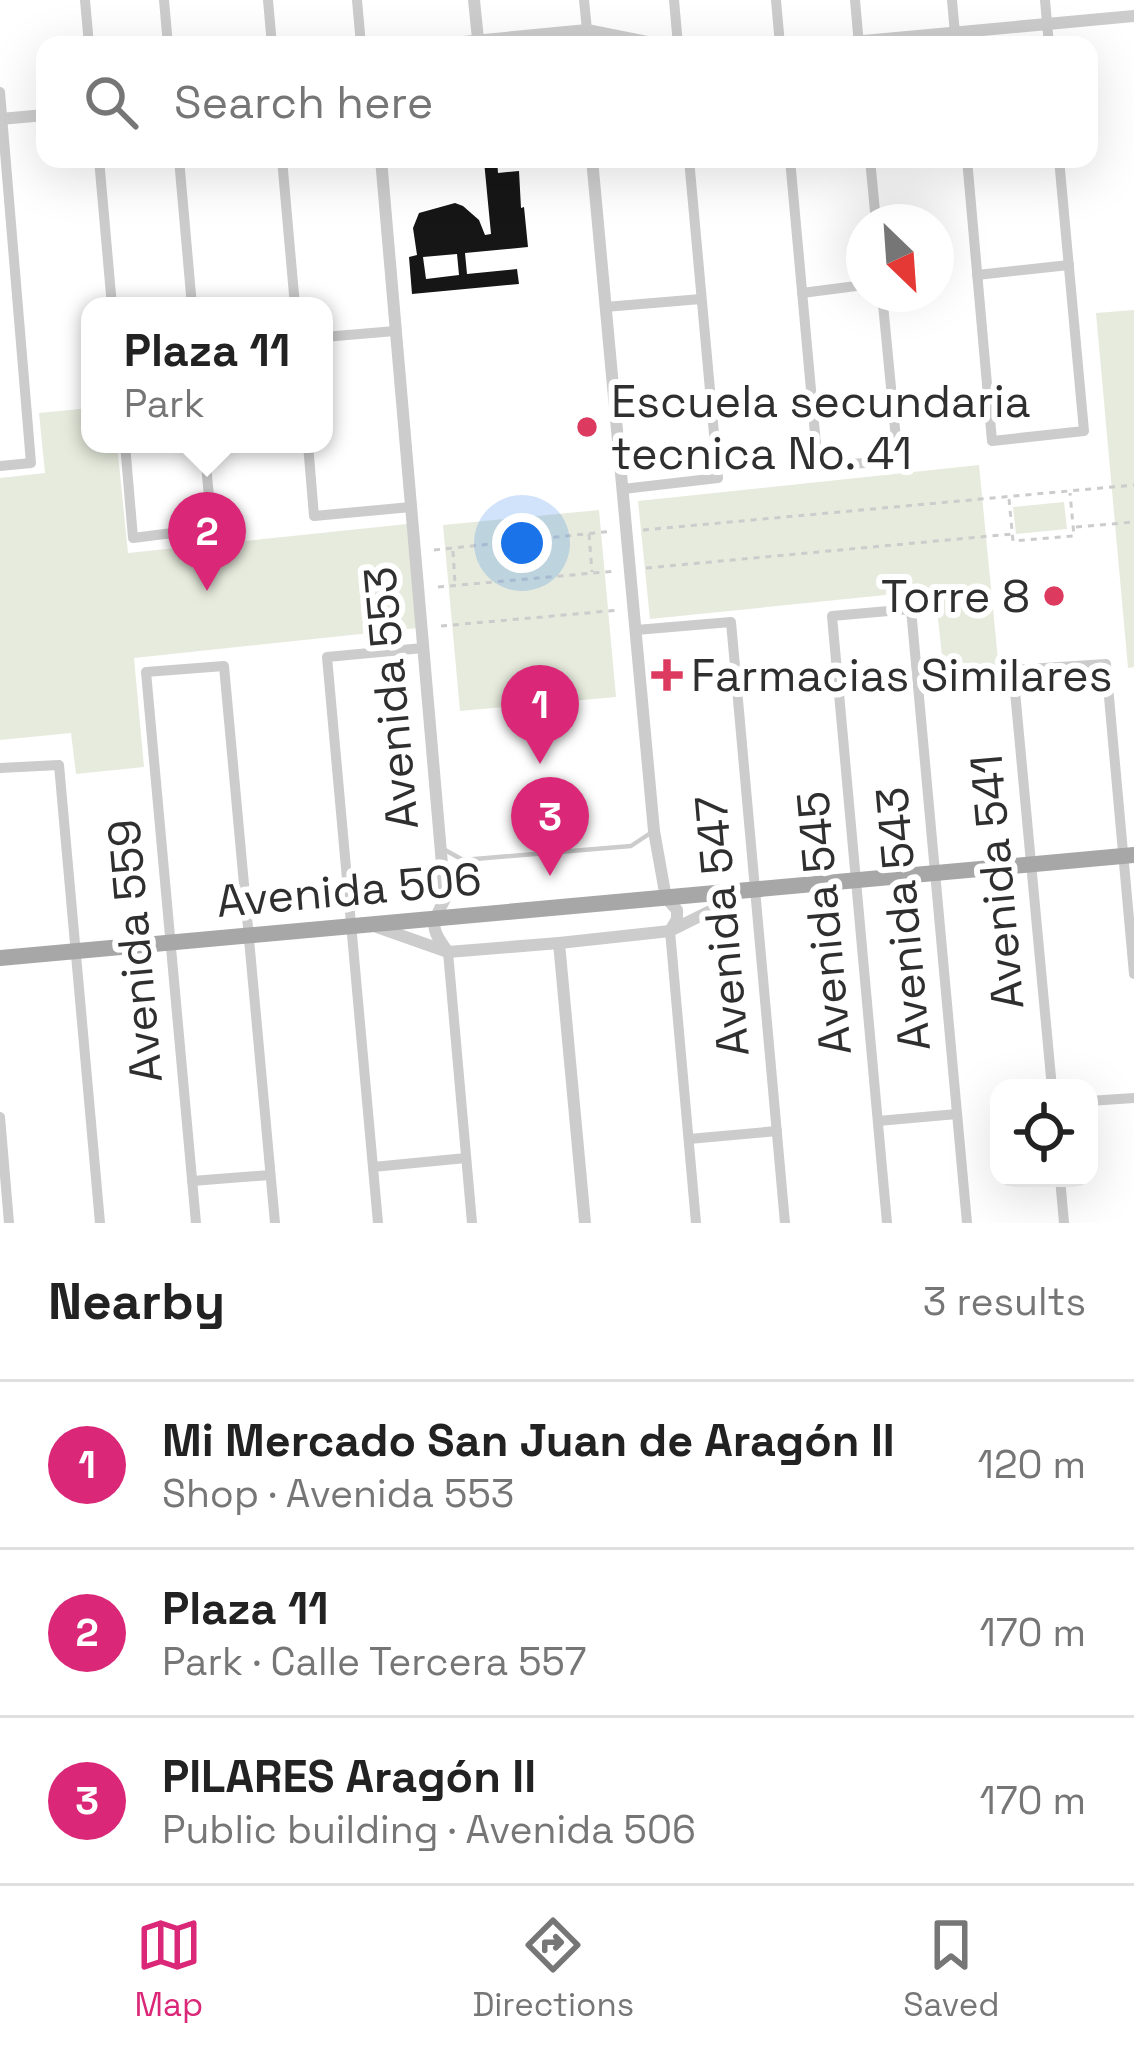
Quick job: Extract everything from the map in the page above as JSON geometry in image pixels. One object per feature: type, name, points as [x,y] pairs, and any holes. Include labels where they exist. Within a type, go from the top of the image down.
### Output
[{"type":"main road","name":"Avenida 506","points":[[0,958],[1129,855]]},
{"type":"street","points":[[85,0],[87,36]]},
{"type":"street","points":[[164,0],[167,36]]},
{"type":"street","points":[[268,0],[271,36]]},
{"type":"street","points":[[357,0],[360,36]]},
{"type":"street","points":[[474,0],[478,36]]},
{"type":"street","points":[[584,0],[586,30],[592,36]]},
{"type":"street","points":[[674,0],[677,36]]},
{"type":"street","points":[[776,0],[779,36]]},
{"type":"street","points":[[855,0],[858,36]]},
{"type":"street","points":[[952,0],[956,36]]},
{"type":"street","points":[[1045,0],[1048,36]]},
{"type":"street","points":[[974,36],[1134,16]]},
{"type":"street","points":[[514,36],[586,30],[616,36]]},
{"type":"street","points":[[0,92],[31,463],[0,466]]},
{"type":"street","points":[[1,119],[36,116]]},
{"type":"street","points":[[100,168],[111,297]]},
{"type":"street","points":[[180,168],[191,297]]},
{"type":"street","points":[[283,168],[294,297]]},
{"type":"street","name":"Avenida 553","points":[[381,168],[445,899],[434,920]]},
{"type":"street","points":[[593,168],[654,831],[666,898],[677,910],[670,932],[696,1223]]},
{"type":"street","points":[[623,489],[718,478],[690,168]]},
{"type":"street","points":[[791,168],[818,466],[898,460],[884,312]]},
{"type":"street","points":[[871,168],[874,204]]},
{"type":"street","points":[[968,168],[992,441],[1084,431],[1061,168]]},
{"type":"street","points":[[977,275],[1069,265]]},
{"type":"street","points":[[802,293],[846,287]]},
{"type":"street","points":[[605,308],[701,299]]},
{"type":"street","points":[[333,336],[395,331]]},
{"type":"street","points":[[126,453],[134,538],[212,528],[206,453]]},
{"type":"street","points":[[309,453],[314,515],[411,507]]},
{"type":"street","name":"Avenida 543","points":[[832,616],[911,609],[968,1223]]},
{"type":"street","name":"Avenida 545","points":[[832,616],[887,1223]]},
{"type":"street","name":"Avenida 547","points":[[636,630],[730,622],[746,891],[785,1223]]},
{"type":"street","points":[[378,1223],[359,925],[327,657],[423,648]]},
{"type":"street","name":"Avenida 541","points":[[1051,1079],[1013,670],[1106,664],[1129,855]]},
{"type":"street","name":"Avenida 559","points":[[196,1223],[146,672],[224,665],[249,935]]},
{"type":"street","points":[[0,768],[59,765],[100,1223]]},
{"type":"street","points":[[1129,855],[1134,974]]},
{"type":"street","points":[[359,925],[448,952],[559,943],[670,932],[746,891]]},
{"type":"street","points":[[434,920],[435,933],[448,952],[472,1223]]},
{"type":"street","points":[[249,935],[275,1223]]},
{"type":"street","points":[[559,943],[585,1223]]},
{"type":"street","points":[[1098,1100],[1134,1098]]},
{"type":"street","points":[[878,1121],[957,1114]]},
{"type":"street","points":[[0,1117],[9,1223]]},
{"type":"street","points":[[688,1139],[777,1131]]},
{"type":"street","points":[[373,1167],[466,1158]]},
{"type":"street","points":[[192,1181],[271,1175]]},
{"type":"street","points":[[1061,1187],[1064,1223]]},
{"type":"lane","points":[[440,848],[463,860],[631,846],[654,831]]},
{"type":"path","points":[[643,530],[1134,485]]},
{"type":"path","points":[[1009,496],[1013,541],[1073,536],[1070,491]]},
{"type":"path","points":[[1073,527],[1134,522]]},
{"type":"path","points":[[434,550],[614,531]]},
{"type":"path","points":[[589,534],[592,574]]},
{"type":"path","points":[[646,568],[1012,534]]},
{"type":"path","points":[[453,548],[455,585]]},
{"type":"path","points":[[438,587],[618,571]]},
{"type":"path","points":[[441,626],[621,610]]},
{"type":"shaded area","points":[[1134,310],[1134,667],[1128,668],[1096,313]]},
{"type":"shaded area","points":[[81,409],[81,453],[118,453],[128,553],[407,524],[418,628],[134,658],[144,767],[76,774],[71,733],[0,740],[0,478],[45,473],[39,413]]},
{"type":"shaded area","points":[[979,465],[999,670],[944,676],[935,590],[650,619],[638,501]]},
{"type":"shaded area","points":[[1064,502],[1067,529],[1016,534],[1013,507]]},
{"type":"shaded area","points":[[599,510],[616,697],[460,711],[443,525]]},
{"type":"building","points":[[485,168],[498,168],[498,173],[519,171],[528,247],[465,253],[467,274],[517,269],[519,284],[412,294],[409,257],[417,255],[413,228],[419,213],[455,203],[479,220],[485,235],[491,234]],"holes":[[[457,254],[459,275],[426,279],[423,257]]]},
{"type":"place","name":"Escuela secundaria tecnica No. 41","points":[[587,427]]},
{"type":"place","name":"Plaza 11","points":[[207,591]]},
{"type":"place","name":"Torre 8","points":[[1054,596]]},
{"type":"place","name":"Farmacias Similares","points":[[667,675]]},
{"type":"place","name":"Mi Mercado San Juan de Aragón II","points":[[540,764]]},
{"type":"place","name":"PILARES Aragón II","points":[[550,876]]}]
